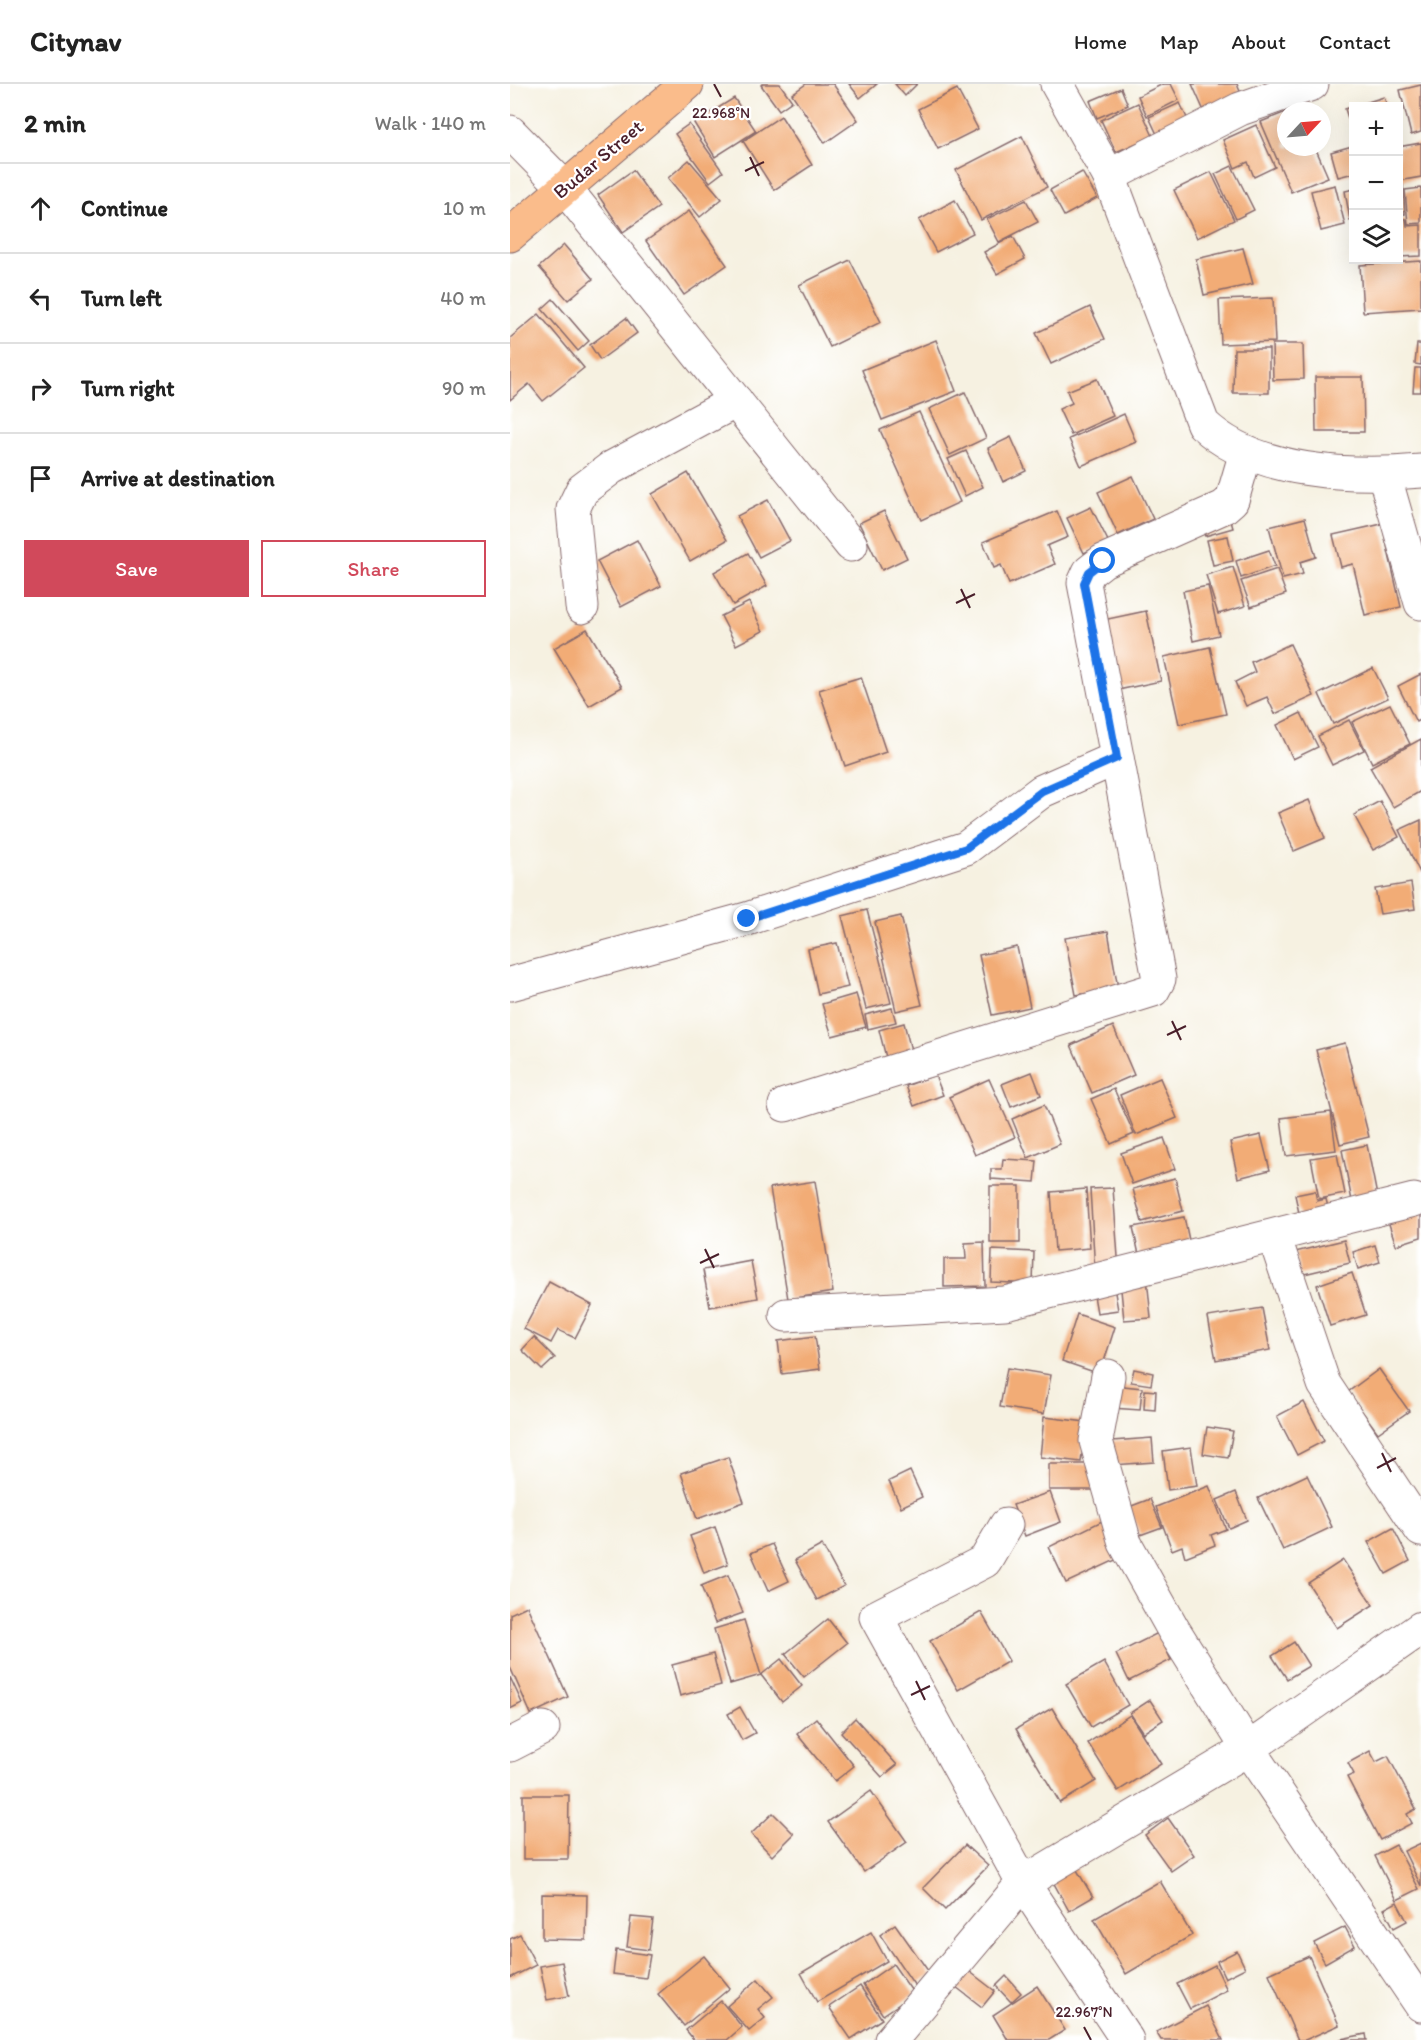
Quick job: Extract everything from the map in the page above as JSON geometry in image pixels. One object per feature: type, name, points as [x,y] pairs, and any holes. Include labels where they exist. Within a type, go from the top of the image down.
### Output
[{"type":"main road","name":"Budar Street","points":[[510,235],[687,84]]},
{"type":"street","points":[[1057,84],[1109,176],[1203,424],[1218,438],[1246,452],[1308,470],[1384,474],[1421,471]]},
{"type":"street","points":[[1109,176],[1240,109],[1312,84]]},
{"type":"street","points":[[510,132],[564,187],[851,545]]},
{"type":"street","points":[[582,607],[573,509],[582,490],[611,468],[736,401]]},
{"type":"street","points":[[785,1105],[1153,990],[1159,980],[1084,583],[1089,572],[1103,561],[1224,507],[1232,500],[1246,452]]},
{"type":"street","points":[[1384,474],[1421,603]]},
{"type":"street","points":[[510,984],[747,919],[966,848],[1042,791],[1117,758]]},
{"type":"street","points":[[786,1315],[1005,1303],[1414,1200]]},
{"type":"street","points":[[1274,1236],[1324,1384],[1421,1530]]},
{"type":"street","points":[[1108,1377],[1096,1441],[1125,1543],[1173,1629],[1248,1749],[1421,2005]]},
{"type":"street","points":[[1006,1525],[986,1561],[876,1617],[1023,1883],[1127,2040]]},
{"type":"street","points":[[891,2040],[1023,1883],[1248,1749],[1421,1628]]},
{"type":"street","points":[[510,1745],[543,1728]]},
{"type":"building","points":[[780,84],[792,101],[779,110],[761,85]]},
{"type":"building","points":[[806,84],[833,84],[858,120],[825,143],[792,94]]},
{"type":"building","points":[[849,84],[877,84],[860,98]]},
{"type":"building","points":[[895,84],[917,84],[905,96]]},
{"type":"building","points":[[1163,84],[1171,84],[1179,100],[1147,116],[1138,96]]},
{"type":"building","points":[[1192,84],[1237,84],[1241,94],[1204,111]]},
{"type":"building","points":[[1421,85],[1421,132],[1411,135],[1400,90]]},
{"type":"building","points":[[1121,88],[1128,105],[1097,118],[1090,101]]},
{"type":"building","points":[[957,89],[978,129],[938,149],[918,109]]},
{"type":"building","points":[[1384,97],[1386,102],[1368,102]]},
{"type":"building","points":[[734,98],[756,131],[715,157],[694,123]]},
{"type":"building","points":[[1138,103],[1153,136],[1116,152],[1101,120]]},
{"type":"building","points":[[1180,103],[1193,131],[1162,145],[1149,117]]},
{"type":"building","points":[[1349,108],[1349,121],[1345,109]]},
{"type":"building","points":[[781,116],[812,165],[774,190],[743,141]]},
{"type":"building","points":[[1277,116],[1277,156],[1319,156],[1328,177],[1291,192],[1261,122]]},
{"type":"building","points":[[689,124],[723,172],[710,182],[675,134]]},
{"type":"building","points":[[1256,125],[1275,167],[1254,177],[1248,162],[1235,168],[1223,140]]},
{"type":"building","points":[[1022,136],[1047,187],[981,220],[956,170]]},
{"type":"building","points":[[1421,143],[1421,177],[1403,180],[1403,146]]},
{"type":"building","points":[[1349,147],[1349,174],[1338,177],[1331,152]]},
{"type":"building","points":[[689,160],[722,199],[700,217],[668,178]]},
{"type":"building","points":[[1232,166],[1254,210],[1236,219],[1215,174]]},
{"type":"building","points":[[633,170],[659,207],[623,232],[598,195]]},
{"type":"building","points":[[1082,172],[1097,198],[1064,216],[1050,190]]},
{"type":"building","points":[[1211,172],[1234,220],[1197,238],[1174,190]]},
{"type":"building","points":[[1335,185],[1345,225],[1321,231],[1311,191]]},
{"type":"building","points":[[1403,185],[1405,214],[1403,214]]},
{"type":"building","points":[[1421,188],[1421,223],[1408,224],[1405,190]]},
{"type":"building","points":[[1349,190],[1349,214],[1345,191]]},
{"type":"building","points":[[955,200],[973,233],[936,252],[919,220]]},
{"type":"building","points":[[1026,200],[1038,222],[999,242],[987,219]]},
{"type":"building","points":[[689,211],[727,265],[684,295],[646,241]]},
{"type":"building","points":[[1403,219],[1406,219],[1407,226],[1421,225],[1421,256],[1403,257]]},
{"type":"building","points":[[1013,236],[1025,259],[997,274],[984,252]]},
{"type":"building","points":[[564,245],[593,279],[568,300],[539,267]]},
{"type":"building","points":[[1243,248],[1253,284],[1204,295],[1196,259]]},
{"type":"building","points":[[850,260],[881,322],[830,347],[799,285]]},
{"type":"building","points":[[1421,261],[1421,308],[1363,312],[1360,265],[1403,264]]},
{"type":"building","points":[[1273,298],[1275,342],[1221,344],[1219,300]]},
{"type":"building","points":[[553,299],[589,341],[578,351],[542,309]]},
{"type":"building","points":[[1090,307],[1105,339],[1051,364],[1036,333]]},
{"type":"building","points":[[539,314],[584,368],[543,401],[529,384],[510,400],[510,338]]},
{"type":"building","points":[[626,318],[637,333],[600,360],[590,345]]},
{"type":"building","points":[[936,340],[956,391],[882,420],[862,370]]},
{"type":"building","points":[[1272,344],[1303,344],[1304,379],[1273,380]]},
{"type":"building","points":[[1417,344],[1421,344],[1421,365],[1415,364]]},
{"type":"building","points":[[1234,349],[1269,349],[1269,393],[1233,393]]},
{"type":"building","points":[[1415,368],[1421,368],[1421,392],[1413,392]]},
{"type":"building","points":[[1315,377],[1363,377],[1364,432],[1316,432]]},
{"type":"building","points":[[1097,379],[1113,416],[1071,435],[1059,409],[1072,403],[1067,391]]},
{"type":"building","points":[[965,392],[986,438],[950,455],[929,409]]},
{"type":"building","points":[[919,412],[960,502],[921,520],[880,430]]},
{"type":"building","points":[[1124,414],[1136,442],[1081,466],[1069,439]]},
{"type":"building","points":[[1011,437],[1026,471],[1003,482],[988,448]]},
{"type":"building","points":[[966,451],[983,487],[965,496],[948,459]]},
{"type":"building","points":[[688,473],[727,540],[690,561],[652,494]]},
{"type":"building","points":[[1133,476],[1153,519],[1118,535],[1098,492]]},
{"type":"building","points":[[768,500],[790,541],[759,557],[737,516]]},
{"type":"building","points":[[1091,507],[1108,541],[1084,553],[1067,518]]},
{"type":"building","points":[[884,511],[907,558],[882,570],[859,523]]},
{"type":"building","points":[[1057,511],[1068,537],[1047,546],[1055,564],[1009,584],[1001,565],[994,568],[983,542]]},
{"type":"building","points":[[1229,514],[1233,528],[1205,536],[1200,522]]},
{"type":"building","points":[[1305,518],[1316,557],[1300,562],[1303,574],[1283,579],[1269,527]]},
{"type":"building","points":[[1382,524],[1401,607],[1365,615],[1353,564],[1341,567],[1333,535]]},
{"type":"building","points":[[1228,536],[1233,561],[1213,565],[1207,540]]},
{"type":"building","points":[[637,540],[661,586],[621,607],[597,561]]},
{"type":"building","points":[[1269,550],[1275,566],[1241,578],[1236,561]]},
{"type":"building","points":[[748,553],[767,586],[733,605],[714,572]]},
{"type":"building","points":[[1233,567],[1245,606],[1218,614],[1206,575]]},
{"type":"building","points":[[1277,569],[1286,594],[1251,607],[1241,581]]},
{"type":"building","points":[[1208,586],[1219,635],[1193,641],[1183,591]]},
{"type":"building","points":[[749,602],[763,631],[736,645],[721,616]]},
{"type":"building","points":[[1146,611],[1161,681],[1118,690],[1103,620]]},
{"type":"building","points":[[587,629],[622,687],[589,706],[554,648]]},
{"type":"building","points":[[1290,644],[1314,696],[1275,714],[1267,697],[1246,706],[1235,682],[1255,672],[1251,662]]},
{"type":"building","points":[[1210,647],[1226,714],[1179,724],[1164,657]]},
{"type":"building","points":[[1373,668],[1388,698],[1333,724],[1319,694]]},
{"type":"building","points":[[1421,674],[1421,719],[1416,722],[1398,686]]},
{"type":"building","points":[[861,677],[886,752],[845,766],[819,690]]},
{"type":"building","points":[[1390,704],[1410,744],[1372,763],[1352,722]]},
{"type":"building","points":[[1301,713],[1318,747],[1293,759],[1277,725]]},
{"type":"building","points":[[1349,720],[1364,750],[1332,765],[1318,736]]},
{"type":"building","points":[[1421,739],[1421,791],[1393,807],[1370,767]]},
{"type":"building","points":[[1309,800],[1325,838],[1294,851],[1278,813]]},
{"type":"building","points":[[1380,801],[1399,837],[1373,850],[1354,815]]},
{"type":"building","points":[[1421,820],[1421,875],[1399,830]]},
{"type":"building","points":[[1411,883],[1415,909],[1380,914],[1375,889]]},
{"type":"building","points":[[867,910],[891,1003],[866,1009],[842,916]]},
{"type":"building","points":[[901,916],[922,1005],[896,1011],[875,922]]},
{"type":"building","points":[[1108,931],[1118,988],[1076,995],[1065,938]]},
{"type":"building","points":[[837,943],[848,987],[818,994],[808,949]]},
{"type":"building","points":[[1017,947],[1030,1007],[992,1015],[979,955]]},
{"type":"building","points":[[856,994],[866,1027],[832,1036],[822,1004]]},
{"type":"building","points":[[892,1008],[896,1022],[868,1029],[865,1015]]},
{"type":"building","points":[[904,1023],[913,1058],[888,1065],[879,1030]]},
{"type":"building","points":[[1113,1026],[1134,1075],[1092,1093],[1071,1045]]},
{"type":"building","points":[[1345,1043],[1369,1137],[1340,1144],[1316,1050]]},
{"type":"building","points":[[1032,1072],[1041,1095],[1011,1107],[1002,1084]]},
{"type":"building","points":[[935,1075],[943,1095],[914,1106],[906,1086]]},
{"type":"building","points":[[1160,1078],[1177,1118],[1136,1135],[1120,1095]]},
{"type":"building","points":[[989,1079],[1015,1137],[975,1155],[949,1097]]},
{"type":"building","points":[[1114,1089],[1134,1134],[1111,1144],[1091,1099]]},
{"type":"building","points":[[1044,1105],[1060,1144],[1028,1158],[1012,1119]]},
{"type":"building","points":[[1331,1112],[1336,1150],[1286,1156],[1281,1118]]},
{"type":"building","points":[[1261,1135],[1270,1170],[1238,1178],[1230,1142]]},
{"type":"building","points":[[1164,1138],[1175,1169],[1132,1184],[1121,1153]]},
{"type":"building","points":[[1367,1145],[1378,1201],[1353,1206],[1342,1150]]},
{"type":"building","points":[[1337,1154],[1345,1194],[1319,1199],[1311,1158]]},
{"type":"building","points":[[1003,1159],[1037,1161],[1035,1182],[991,1179],[991,1169],[1002,1169]]},
{"type":"building","points":[[1175,1178],[1183,1211],[1142,1222],[1133,1189]]},
{"type":"building","points":[[815,1181],[833,1292],[788,1299],[770,1188]]},
{"type":"building","points":[[990,1186],[1020,1186],[1020,1243],[990,1243]]},
{"type":"building","points":[[1113,1188],[1119,1271],[1095,1272],[1090,1189]]},
{"type":"building","points":[[1086,1189],[1090,1248],[1055,1251],[1051,1192]]},
{"type":"building","points":[[1315,1191],[1317,1201],[1326,1199],[1330,1216],[1301,1222],[1295,1195]]},
{"type":"building","points":[[1421,1210],[1421,1237],[1396,1245],[1386,1215]]},
{"type":"building","points":[[1184,1217],[1192,1254],[1141,1264],[1133,1227]]},
{"type":"building","points":[[1344,1240],[1350,1263],[1300,1275],[1295,1252]]},
{"type":"building","points":[[984,1242],[985,1286],[944,1287],[944,1259],[966,1259],[965,1243]]},
{"type":"building","points":[[1375,1245],[1380,1262],[1358,1269],[1353,1252]]},
{"type":"building","points":[[992,1250],[1034,1252],[1033,1284],[991,1282]]},
{"type":"building","points":[[751,1261],[758,1298],[710,1307],[703,1270]]},
{"type":"building","points":[[1352,1273],[1366,1315],[1330,1326],[1317,1285]]},
{"type":"building","points":[[1147,1278],[1151,1318],[1124,1320],[1120,1280]]},
{"type":"building","points":[[1113,1281],[1118,1310],[1097,1313],[1092,1284]]},
{"type":"building","points":[[549,1282],[592,1305],[575,1338],[558,1330],[551,1343],[524,1329]]},
{"type":"building","points":[[1262,1308],[1270,1350],[1216,1360],[1208,1317]]},
{"type":"building","points":[[1077,1314],[1115,1327],[1100,1374],[1062,1361]]},
{"type":"building","points":[[815,1336],[820,1369],[782,1374],[778,1341]]},
{"type":"building","points":[[534,1337],[555,1358],[542,1370],[522,1350]]},
{"type":"building","points":[[1007,1368],[1051,1375],[1044,1414],[1000,1407]]},
{"type":"building","points":[[1134,1369],[1153,1373],[1151,1385],[1131,1382]]},
{"type":"building","points":[[1379,1369],[1409,1411],[1378,1433],[1348,1392]]},
{"type":"building","points":[[1114,1385],[1142,1388],[1140,1410],[1112,1408]]},
{"type":"building","points":[[1145,1390],[1156,1391],[1155,1410],[1144,1409]]},
{"type":"building","points":[[1304,1402],[1324,1441],[1297,1455],[1277,1416]]},
{"type":"building","points":[[1044,1417],[1086,1422],[1081,1462],[1040,1457]]},
{"type":"building","points":[[1207,1427],[1233,1431],[1228,1458],[1203,1454]]},
{"type":"building","points":[[1152,1438],[1154,1462],[1113,1465],[1112,1441]]},
{"type":"building","points":[[1191,1447],[1197,1486],[1168,1490],[1163,1451]]},
{"type":"building","points":[[728,1457],[744,1502],[697,1519],[681,1473]]},
{"type":"building","points":[[1049,1464],[1094,1464],[1094,1490],[1049,1490]]},
{"type":"building","points":[[910,1471],[922,1497],[901,1507],[889,1481]]},
{"type":"building","points":[[1307,1475],[1332,1527],[1283,1550],[1258,1498]]},
{"type":"building","points":[[1209,1486],[1226,1529],[1211,1535],[1215,1545],[1185,1557],[1182,1546],[1172,1550],[1156,1507]]},
{"type":"building","points":[[1050,1492],[1061,1522],[1025,1536],[1013,1505]]},
{"type":"building","points":[[1236,1492],[1247,1520],[1229,1528],[1217,1500]]},
{"type":"building","points":[[1150,1499],[1162,1527],[1140,1535],[1129,1507]]},
{"type":"building","points":[[1102,1521],[1120,1558],[1066,1583],[1049,1547]]},
{"type":"building","points":[[715,1527],[728,1564],[704,1573],[690,1536]]},
{"type":"building","points":[[1393,1528],[1410,1561],[1386,1574],[1368,1542]]},
{"type":"building","points":[[772,1544],[789,1581],[768,1591],[751,1553]]},
{"type":"building","points":[[822,1545],[844,1586],[817,1600],[795,1560]]},
{"type":"building","points":[[1343,1560],[1373,1605],[1337,1628],[1308,1583]]},
{"type":"building","points":[[728,1575],[743,1613],[715,1623],[701,1586]]},
{"type":"building","points":[[527,1606],[568,1697],[531,1714],[510,1667],[510,1614]]},
{"type":"building","points":[[981,1612],[1009,1661],[958,1690],[930,1641]]},
{"type":"building","points":[[828,1619],[847,1643],[804,1677],[785,1654]]},
{"type":"building","points":[[744,1620],[761,1675],[730,1684],[714,1629]]},
{"type":"building","points":[[1158,1633],[1171,1660],[1129,1681],[1116,1654]]},
{"type":"building","points":[[1294,1642],[1309,1666],[1287,1679],[1272,1656]]},
{"type":"building","points":[[713,1654],[721,1685],[680,1696],[672,1665]]},
{"type":"building","points":[[781,1659],[802,1686],[782,1702],[761,1675]]},
{"type":"building","points":[[1104,1662],[1128,1705],[1091,1727],[1066,1684]]},
{"type":"building","points":[[510,1677],[522,1703],[510,1709]]},
{"type":"building","points":[[1150,1700],[1163,1720],[1143,1733],[1130,1713]]},
{"type":"building","points":[[740,1707],[755,1733],[742,1740],[728,1714]]},
{"type":"building","points":[[1052,1708],[1096,1781],[1060,1803],[1016,1729]]},
{"type":"building","points":[[1130,1715],[1161,1764],[1118,1791],[1088,1743]]},
{"type":"building","points":[[816,1718],[854,1766],[835,1781],[797,1734]]},
{"type":"building","points":[[855,1718],[897,1765],[882,1777],[841,1732]]},
{"type":"building","points":[[1370,1751],[1376,1762],[1388,1756],[1416,1809],[1407,1814],[1412,1823],[1380,1840],[1347,1777],[1354,1774],[1348,1763]]},
{"type":"building","points":[[871,1791],[907,1842],[864,1872],[828,1822]]},
{"type":"building","points":[[523,1795],[569,1795],[568,1859],[523,1859]]},
{"type":"building","points":[[773,1813],[794,1834],[772,1856],[751,1834]]},
{"type":"building","points":[[1168,1818],[1194,1855],[1171,1871],[1145,1835]]},
{"type":"building","points":[[1421,1843],[1421,1886],[1404,1851]]},
{"type":"building","points":[[965,1845],[988,1866],[945,1910],[923,1888]]},
{"type":"building","points":[[1396,1845],[1419,1889],[1397,1900],[1375,1856]]},
{"type":"building","points":[[1074,1865],[1093,1897],[1069,1911],[1051,1878]]},
{"type":"building","points":[[1160,1881],[1192,1935],[1126,1974],[1094,1919]]},
{"type":"building","points":[[542,1894],[587,1895],[586,1940],[542,1939]]},
{"type":"building","points":[[1397,1902],[1407,1921],[1394,1928],[1384,1909]]},
{"type":"building","points":[[631,1917],[653,1919],[649,1950],[627,1947]]},
{"type":"building","points":[[895,1924],[931,1975],[915,1986],[880,1935]]},
{"type":"building","points":[[1345,1927],[1355,1946],[1325,1963],[1314,1943]]},
{"type":"building","points":[[871,1932],[887,1961],[817,2002],[801,1973]]},
{"type":"building","points":[[520,1934],[536,1965],[510,1978],[510,1939]]},
{"type":"building","points":[[616,1950],[650,1955],[646,1978],[613,1974]]},
{"type":"building","points":[[1237,1951],[1245,1968],[1225,1978],[1217,1961]]},
{"type":"building","points":[[704,1956],[730,1988],[684,2026],[658,1994]]},
{"type":"building","points":[[1309,1956],[1339,2025],[1305,2040],[1298,2040],[1269,1974]]},
{"type":"building","points":[[562,1962],[569,1996],[547,2000],[540,1966]]},
{"type":"building","points":[[893,1964],[914,1994],[883,2015],[863,1985]]},
{"type":"building","points":[[1215,1965],[1227,1990],[1190,2009],[1177,1984]]},
{"type":"building","points":[[969,1971],[995,1991],[982,2007],[956,1987]]},
{"type":"building","points":[[1006,1976],[1021,1993],[1011,2002],[996,1986]]},
{"type":"building","points":[[758,1979],[773,1997],[758,2009],[765,2018],[749,2031],[727,2006]]},
{"type":"building","points":[[860,1986],[882,2019],[851,2039],[829,2007]]},
{"type":"building","points":[[1037,1986],[1065,2030],[1049,2040],[1008,2040],[993,2015]]},
{"type":"building","points":[[721,2001],[742,2027],[727,2040],[694,2040],[686,2030]]},
{"type":"building","points":[[1206,2006],[1223,2040],[1161,2040],[1156,2032]]},
{"type":"building","points":[[1366,2034],[1367,2040],[1341,2039]]},
{"type":"route","points":[[747,919],[966,848],[1042,791],[1117,758],[1084,583],[1089,572],[1103,561]]}]
